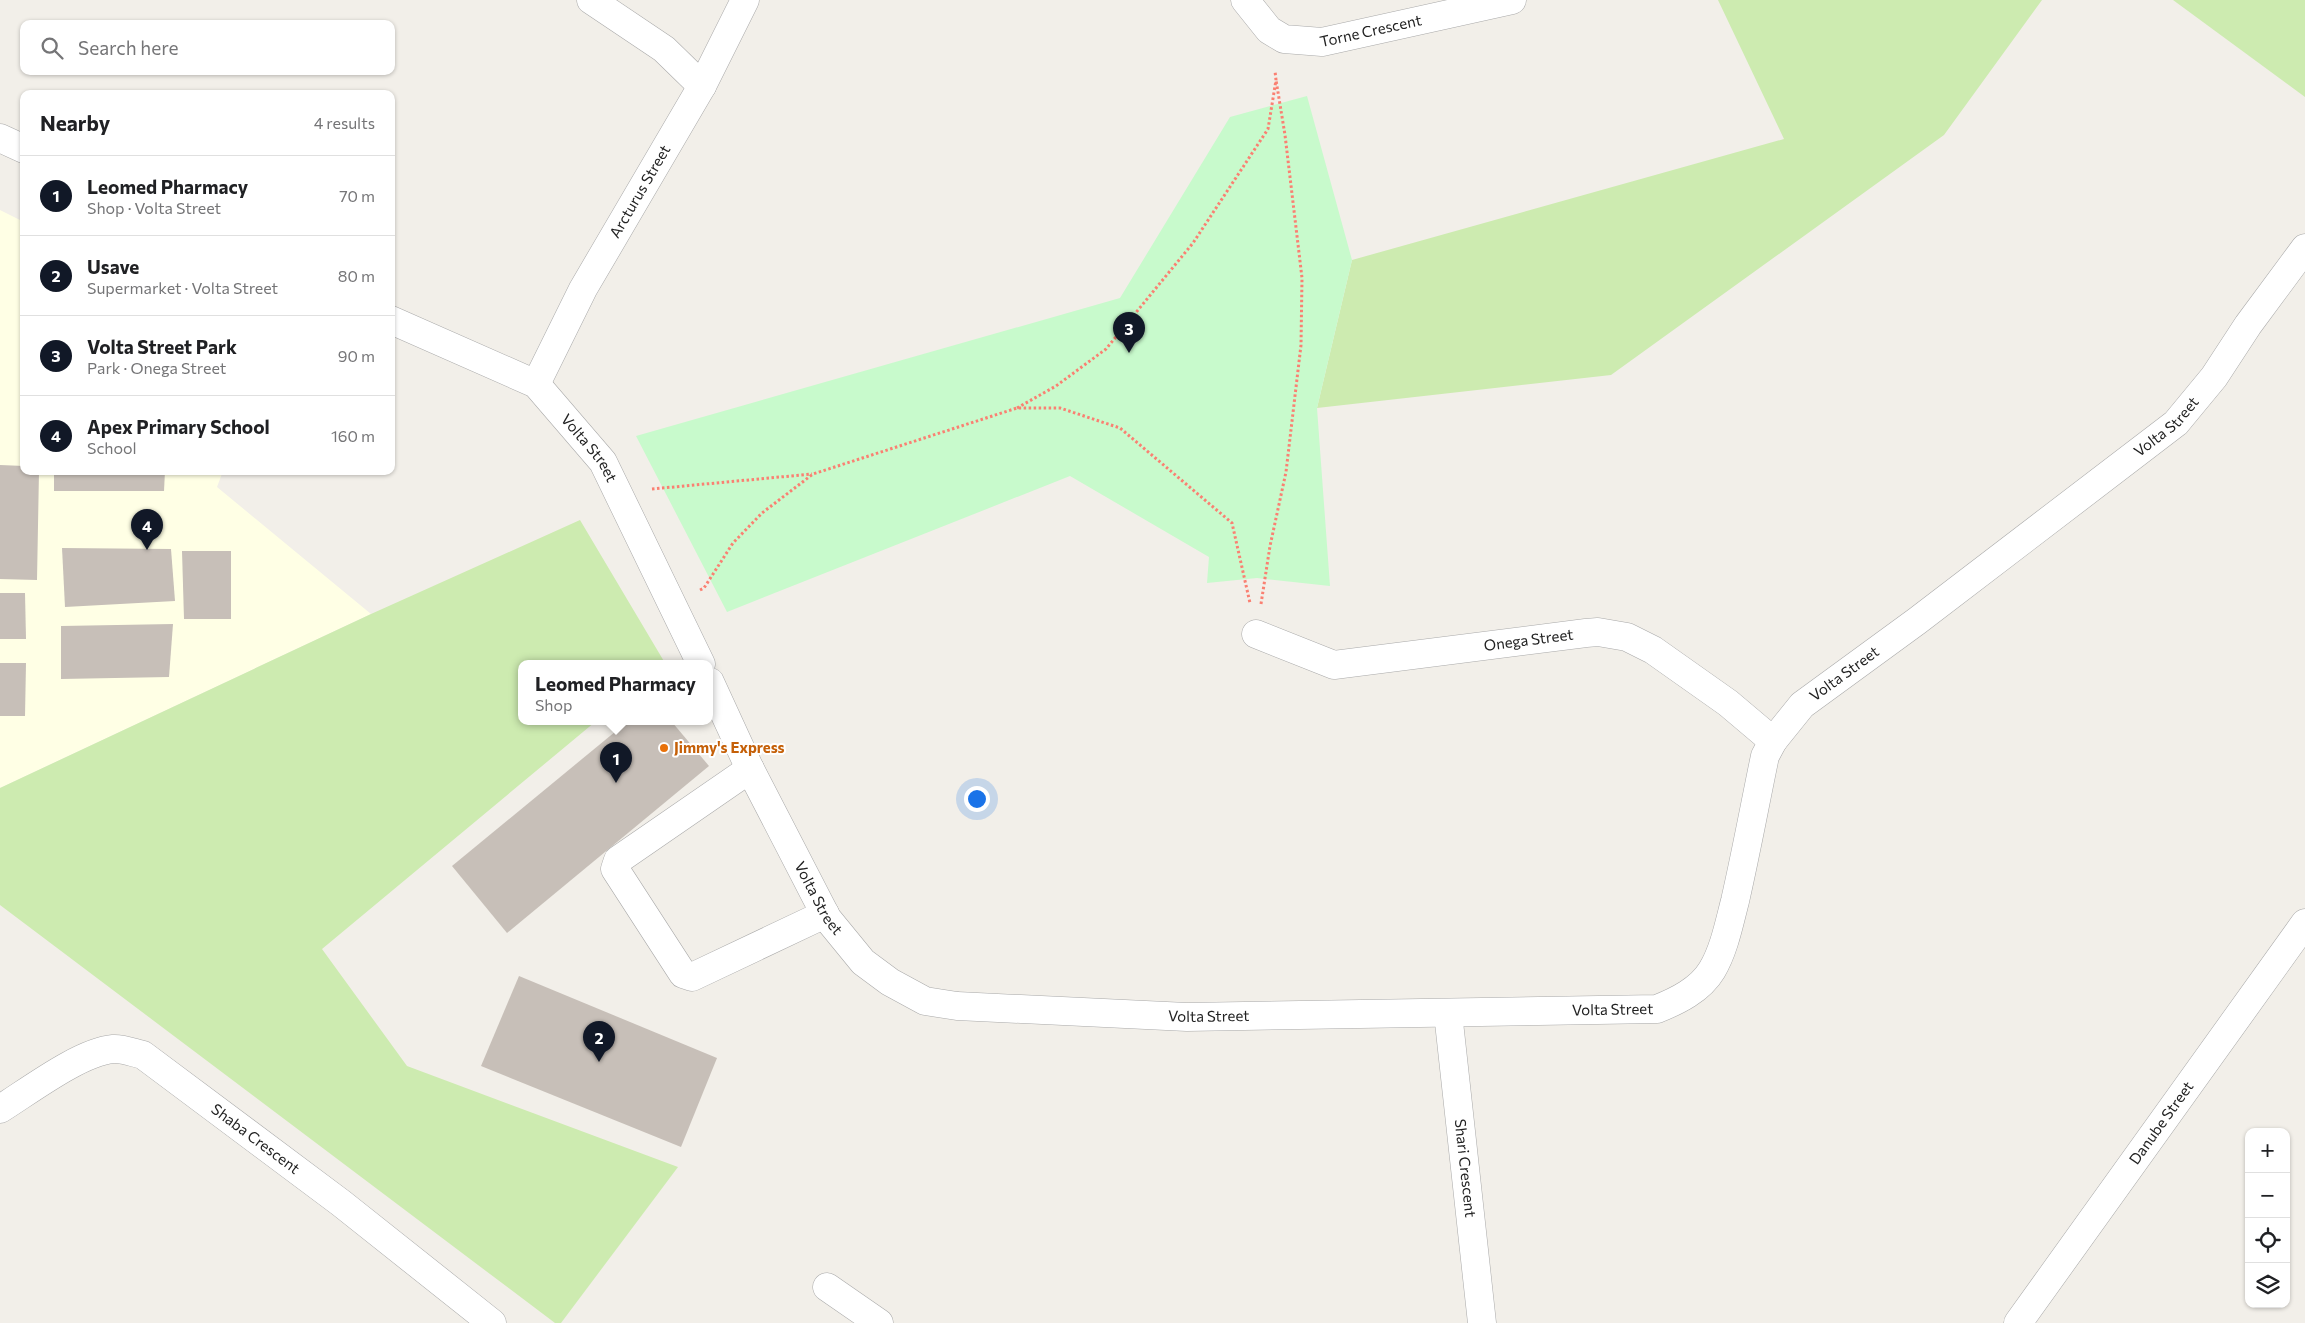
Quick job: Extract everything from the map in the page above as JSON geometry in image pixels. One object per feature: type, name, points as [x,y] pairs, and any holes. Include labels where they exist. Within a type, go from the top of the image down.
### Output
[{"type":"street","points":[[591,0],[664,50],[702,86]]},
{"type":"street","name":"Arcturus Street","points":[[536,384],[583,289],[702,86],[745,0]]},
{"type":"street","points":[[1245,0],[1273,33]]},
{"type":"street","name":"Torne Crescent","points":[[1273,33],[1284,39],[1322,42],[1512,0]]},
{"type":"street","points":[[0,138],[20,147]]},
{"type":"street","name":"Volta Street","points":[[713,689],[750,769],[825,914],[862,962],[890,982],[925,1001],[957,1006],[1187,1017],[1657,1009],[1675,1002],[1698,986],[1712,970],[1725,938],[1744,863],[1765,756],[1773,741],[1802,704],[1917,621],[2176,423],[2214,377],[2248,325],[2305,248]]},
{"type":"street","name":"Volta Street","points":[[395,322],[536,384],[603,462],[699,660]]},
{"type":"street","name":"Onega Street","points":[[1256,634],[1334,665],[1586,633],[1598,632],[1627,637],[1653,650],[1728,703],[1773,741]]},
{"type":"street","points":[[750,769],[618,860],[615,869],[683,974],[692,977],[825,914]]},
{"type":"street","name":"Danube Street","points":[[2018,1323],[2305,923]]},
{"type":"street","name":"Shari Crescent","points":[[1448,1013],[1482,1323]]},
{"type":"street","name":"Shaba Crescent","points":[[0,1109],[79,1060],[96,1052],[115,1049],[144,1056],[340,1203],[492,1323]]},
{"type":"street","points":[[827,1287],[879,1323]]},
{"type":"path","points":[[1256,634],[1270,546],[1286,472],[1301,344],[1302,278],[1285,135],[1276,80],[1273,33]]},
{"type":"path","points":[[619,497],[650,489],[813,474],[1017,408],[1056,386],[1106,349],[1193,243],[1268,129],[1276,80]]},
{"type":"path","points":[[1017,408],[1060,408],[1120,428],[1232,523],[1256,634]]},
{"type":"path","points":[[672,603],[704,588],[733,543],[762,513],[813,474]]},
{"type":"shaded area","points":[[0,210],[20,220],[20,475],[222,475],[217,487],[371,614],[0,788]]},
{"type":"green space","points":[[1718,0],[2042,0],[1944,135],[1611,375],[1317,408],[1352,260],[1784,139]]},
{"type":"green space","points":[[2173,0],[2305,0],[2305,97]]},
{"type":"green space","points":[[1307,96],[1352,260],[1317,408],[1330,586],[1257,578],[1207,583],[1209,557],[1070,476],[727,612],[636,436],[1120,298],[1230,117]]},
{"type":"green space","points":[[580,520],[663,660],[518,660],[518,725],[591,725],[322,949],[407,1066],[678,1167],[561,1323],[555,1323],[0,905],[0,788],[371,614]]},
{"type":"building","points":[[0,465],[20,466],[20,475],[39,475],[37,580],[0,579]]},
{"type":"building","points":[[54,475],[165,475],[164,491],[54,491]]},
{"type":"building","points":[[62,548],[171,549],[175,601],[65,607]]},
{"type":"building","points":[[182,551],[231,551],[231,619],[184,619]]},
{"type":"building","points":[[0,593],[25,593],[26,639],[0,639]]},
{"type":"building","points":[[173,624],[169,677],[61,679],[61,626]]},
{"type":"building","points":[[0,663],[26,663],[25,716],[0,716]]},
{"type":"building","points":[[623,725],[675,725],[709,766],[507,933],[452,866]]},
{"type":"building","points":[[519,976],[717,1058],[681,1147],[481,1066]]},
{"type":"place","name":"Volta Street Park","points":[[1129,353]]},
{"type":"place","name":"Apex Primary School","points":[[147,550]]},
{"type":"place","name":"Jimmy's Express","points":[[664,748]]},
{"type":"place","name":"Leomed Pharmacy","points":[[616,783]]},
{"type":"place","name":"Usave","points":[[599,1062]]}]
